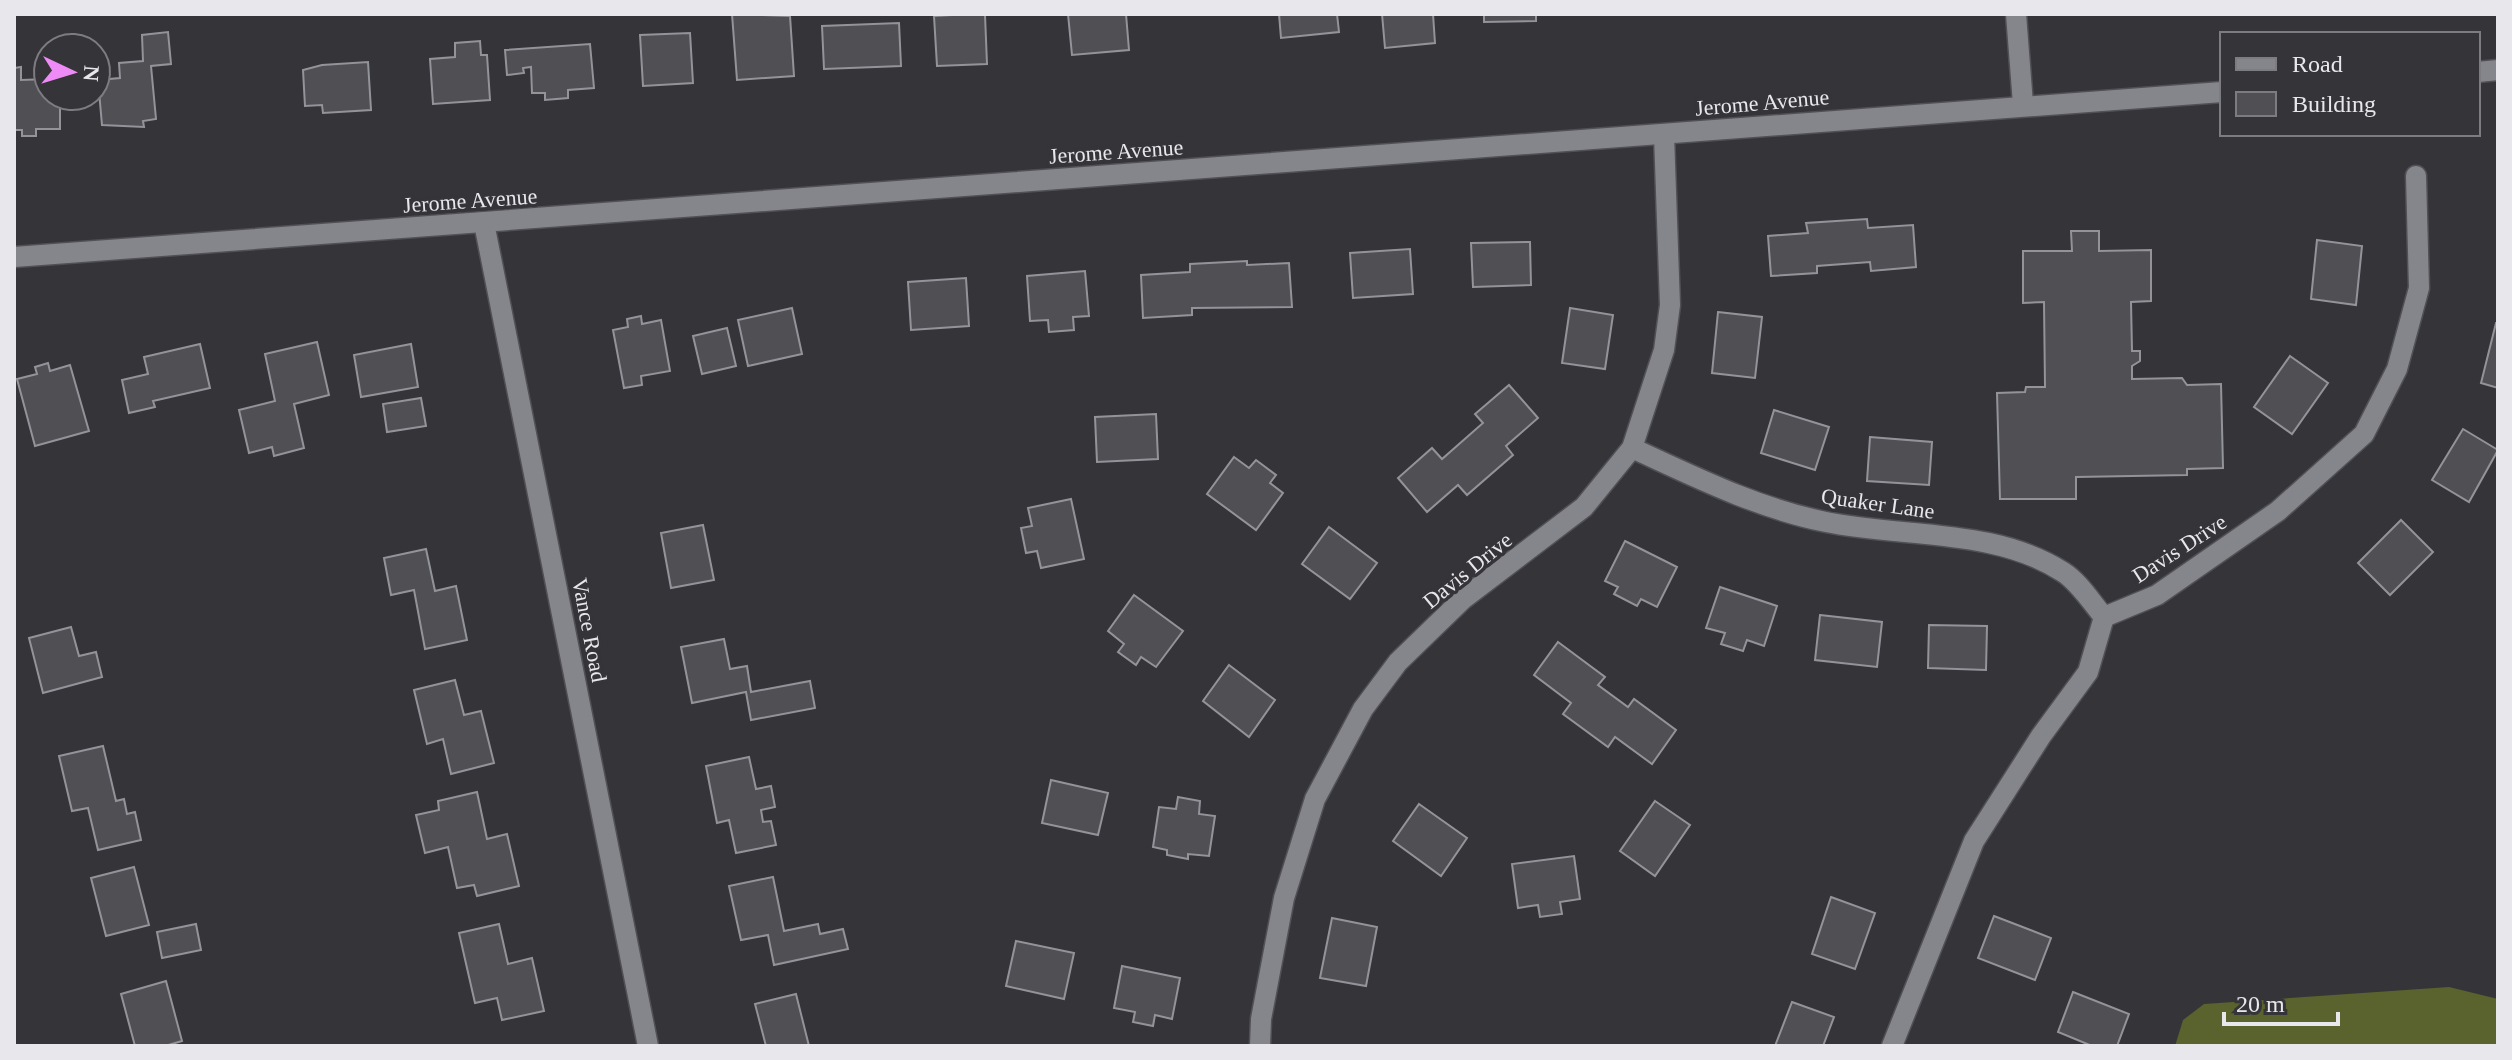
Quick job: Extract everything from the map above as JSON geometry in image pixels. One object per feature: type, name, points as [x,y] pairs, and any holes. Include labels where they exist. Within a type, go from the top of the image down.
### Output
[{"type":"street","points":[[2016,14],[2023,104]]},
{"type":"street","name":"Jerome Avenue","points":[[14,257],[1664,135],[2023,104],[2220,92]]},
{"type":"street","name":"Davis Drive","points":[[1260,1046],[1261,1019],[1284,898],[1315,799],[1363,709],[1398,662],[1463,599],[1584,507],[1632,448],[1664,350],[1670,305],[1664,135]]},
{"type":"street","name":"Davis Drive","points":[[2104,617],[2157,595],[2278,511],[2364,434],[2397,369],[2419,288],[2416,176]]},
{"type":"street","name":"Vance Road","points":[[484,223],[648,1046]]},
{"type":"street","name":"Quaker Lane","points":[[1632,448],[1737,496],[1823,522],[1902,535],[1959,537],[2021,551],[2066,573],[2104,617]]},
{"type":"street","points":[[1892,1046],[1974,841],[2041,736],[2088,672],[2104,617]]},
{"type":"green space","points":[[2449,987],[2498,999],[2498,1046],[2175,1046],[2183,1020],[2204,1004]]},
{"type":"building","points":[[732,14],[790,16],[794,76],[737,80]]},
{"type":"building","points":[[1068,14],[1126,14],[1129,50],[1072,55]]},
{"type":"building","points":[[1279,14],[1337,14],[1339,32],[1281,38]]},
{"type":"building","points":[[1382,14],[1433,14],[1435,43],[1385,48]]},
{"type":"building","points":[[1484,14],[1536,14],[1536,21],[1484,22]]},
{"type":"building","points":[[985,15],[987,64],[937,66],[934,16]]},
{"type":"building","points":[[899,23],[901,66],[824,69],[822,26]]},
{"type":"building","points":[[168,32],[171,64],[151,66],[156,119],[143,121],[144,127],[102,125],[101,112],[112,112],[112,79],[120,78],[119,63],[143,61],[142,35]]},
{"type":"building","points":[[690,33],[693,83],[643,86],[640,35]]},
{"type":"building","points":[[480,41],[481,55],[487,55],[490,100],[433,104],[430,59],[455,57],[455,43]]},
{"type":"building","points":[[590,44],[594,88],[568,90],[568,98],[545,100],[545,93],[532,93],[531,67],[523,68],[524,73],[507,75],[505,50]]},
{"type":"building","points":[[368,62],[371,110],[323,113],[322,105],[305,106],[303,70],[322,65]]},
{"type":"building","points":[[21,67],[21,80],[32,80],[32,112],[60,112],[60,129],[36,129],[36,136],[22,136],[22,130],[14,130],[14,68]]},
{"type":"building","points":[[1867,219],[1868,228],[1913,225],[1916,267],[1871,271],[1870,262],[1817,266],[1817,273],[1771,276],[1768,236],[1808,233],[1806,223]]},
{"type":"building","points":[[2071,231],[2099,231],[2099,251],[2151,250],[2151,301],[2131,302],[2132,351],[2140,351],[2140,361],[2132,366],[2132,379],[2182,378],[2187,385],[2221,384],[2223,468],[2187,469],[2187,475],[2076,477],[2076,499],[2000,499],[1997,393],[2025,392],[2026,387],[2045,387],[2044,302],[2023,303],[2023,251],[2072,251]]},
{"type":"building","points":[[2317,240],[2362,246],[2356,305],[2311,299]]},
{"type":"building","points":[[1530,242],[1531,285],[1473,287],[1471,243]]},
{"type":"building","points":[[1410,249],[1413,294],[1353,298],[1350,253]]},
{"type":"building","points":[[1247,261],[1247,265],[1289,263],[1292,307],[1192,308],[1192,315],[1143,318],[1141,275],[1190,272],[1190,264]]},
{"type":"building","points":[[1085,271],[1089,316],[1073,317],[1074,330],[1049,332],[1048,320],[1030,321],[1027,276]]},
{"type":"building","points":[[966,278],[969,326],[911,330],[908,282]]},
{"type":"building","points":[[792,308],[802,354],[748,366],[738,320]]},
{"type":"building","points":[[1570,308],[1613,315],[1605,369],[1562,363]]},
{"type":"building","points":[[1718,312],[1762,317],[1755,378],[1712,373]]},
{"type":"building","points":[[641,316],[642,324],[661,320],[670,371],[641,376],[642,385],[624,388],[613,330],[628,327],[627,319]]},
{"type":"building","points":[[2498,323],[2498,388],[2481,383]]},
{"type":"building","points":[[727,328],[736,366],[702,374],[693,336]]},
{"type":"building","points":[[317,342],[329,395],[294,404],[304,448],[274,456],[272,447],[249,453],[239,410],[275,401],[265,354]]},
{"type":"building","points":[[200,344],[210,388],[153,401],[155,407],[129,413],[122,380],[148,374],[144,357]]},
{"type":"building","points":[[411,344],[418,387],[361,397],[354,355]]},
{"type":"building","points":[[2290,356],[2328,383],[2292,434],[2254,407]]},
{"type":"building","points":[[48,363],[50,371],[70,365],[89,431],[35,446],[17,379],[37,374],[35,367]]},
{"type":"building","points":[[1509,385],[1538,418],[1506,446],[1513,455],[1467,495],[1458,485],[1427,512],[1398,478],[1432,448],[1442,459],[1483,423],[1475,414]]},
{"type":"building","points":[[421,398],[426,426],[387,432],[383,404]]},
{"type":"building","points":[[1774,410],[1829,427],[1815,470],[1761,453]]},
{"type":"building","points":[[1156,414],[1158,459],[1097,462],[1095,417]]},
{"type":"building","points":[[2463,429],[2498,450],[2469,502],[2432,480]]},
{"type":"building","points":[[1870,437],[1932,442],[1929,485],[1867,481]]},
{"type":"building","points":[[1234,457],[1249,468],[1256,460],[1276,475],[1270,483],[1283,493],[1256,530],[1207,494]]},
{"type":"building","points":[[1071,499],[1084,559],[1041,568],[1037,551],[1026,553],[1021,528],[1032,526],[1028,508]]},
{"type":"building","points":[[2401,520],[2433,552],[2390,595],[2358,563]]},
{"type":"building","points":[[703,525],[714,580],[671,588],[661,533]]},
{"type":"building","points":[[1329,527],[1377,563],[1350,599],[1302,564]]},
{"type":"building","points":[[1625,541],[1677,567],[1657,607],[1641,599],[1637,606],[1614,594],[1618,587],[1605,581]]},
{"type":"building","points":[[426,549],[435,591],[456,586],[467,640],[425,649],[414,590],[391,595],[384,558]]},
{"type":"building","points":[[1720,587],[1777,606],[1764,646],[1747,640],[1743,651],[1721,644],[1725,633],[1706,628]]},
{"type":"building","points":[[1134,595],[1183,631],[1156,667],[1141,657],[1136,665],[1118,652],[1124,644],[1108,631]]},
{"type":"building","points":[[1820,615],[1882,622],[1877,667],[1815,660]]},
{"type":"building","points":[[1929,625],[1987,626],[1986,670],[1928,668]]},
{"type":"building","points":[[71,627],[79,656],[96,652],[102,677],[43,693],[29,638]]},
{"type":"building","points":[[724,639],[730,669],[747,666],[751,692],[810,681],[815,708],[751,720],[746,692],[692,703],[681,647]]},
{"type":"building","points":[[1558,642],[1605,677],[1598,685],[1628,707],[1634,699],[1676,730],[1652,764],[1615,737],[1608,747],[1563,714],[1571,703],[1534,675]]},
{"type":"building","points":[[1229,665],[1275,700],[1249,737],[1203,701]]},
{"type":"building","points":[[455,680],[464,715],[481,711],[494,763],[451,774],[443,739],[427,744],[414,690]]},
{"type":"building","points":[[103,746],[116,801],[124,799],[127,814],[135,812],[141,840],[98,850],[88,808],[72,811],[59,756]]},
{"type":"building","points":[[749,757],[756,789],[771,786],[775,807],[761,810],[763,822],[771,821],[776,845],[736,853],[729,820],[717,823],[706,766]]},
{"type":"building","points":[[1051,780],[1108,793],[1098,835],[1042,823]]},
{"type":"building","points":[[477,792],[487,839],[507,834],[519,886],[477,896],[474,885],[457,888],[448,847],[425,853],[416,815],[439,810],[438,801]]},
{"type":"building","points":[[1178,797],[1200,801],[1199,814],[1215,816],[1209,856],[1188,854],[1188,859],[1167,855],[1167,850],[1153,847],[1159,807],[1176,809]]},
{"type":"building","points":[[1655,801],[1690,825],[1655,876],[1620,851]]},
{"type":"building","points":[[1419,804],[1467,838],[1441,876],[1393,841]]},
{"type":"building","points":[[1574,856],[1580,899],[1560,902],[1562,914],[1540,917],[1538,905],[1518,908],[1512,864]]},
{"type":"building","points":[[134,867],[149,925],[106,936],[91,878]]},
{"type":"building","points":[[773,877],[784,931],[818,924],[820,934],[843,929],[848,949],[774,965],[768,935],[741,940],[729,886]]},
{"type":"building","points":[[1831,897],[1875,913],[1855,969],[1812,954]]},
{"type":"building","points":[[1994,916],[2051,938],[2035,980],[1978,958]]},
{"type":"building","points":[[1332,918],[1377,927],[1366,986],[1320,978]]},
{"type":"building","points":[[196,924],[201,950],[162,958],[157,932]]},
{"type":"building","points":[[499,924],[508,964],[532,958],[544,1011],[502,1020],[497,998],[475,1003],[459,933]]},
{"type":"building","points":[[1016,941],[1074,953],[1064,999],[1006,986]]},
{"type":"building","points":[[1122,966],[1180,978],[1172,1019],[1155,1015],[1153,1026],[1133,1022],[1135,1012],[1114,1008]]},
{"type":"building","points":[[166,981],[182,1041],[165,1046],[135,1046],[121,994]]},
{"type":"building","points":[[2073,992],[2129,1014],[2117,1046],[2092,1046],[2058,1032]]},
{"type":"building","points":[[796,994],[809,1046],[766,1046],[755,1004]]},
{"type":"building","points":[[1792,1002],[1834,1017],[1823,1046],[1775,1046]]}]
